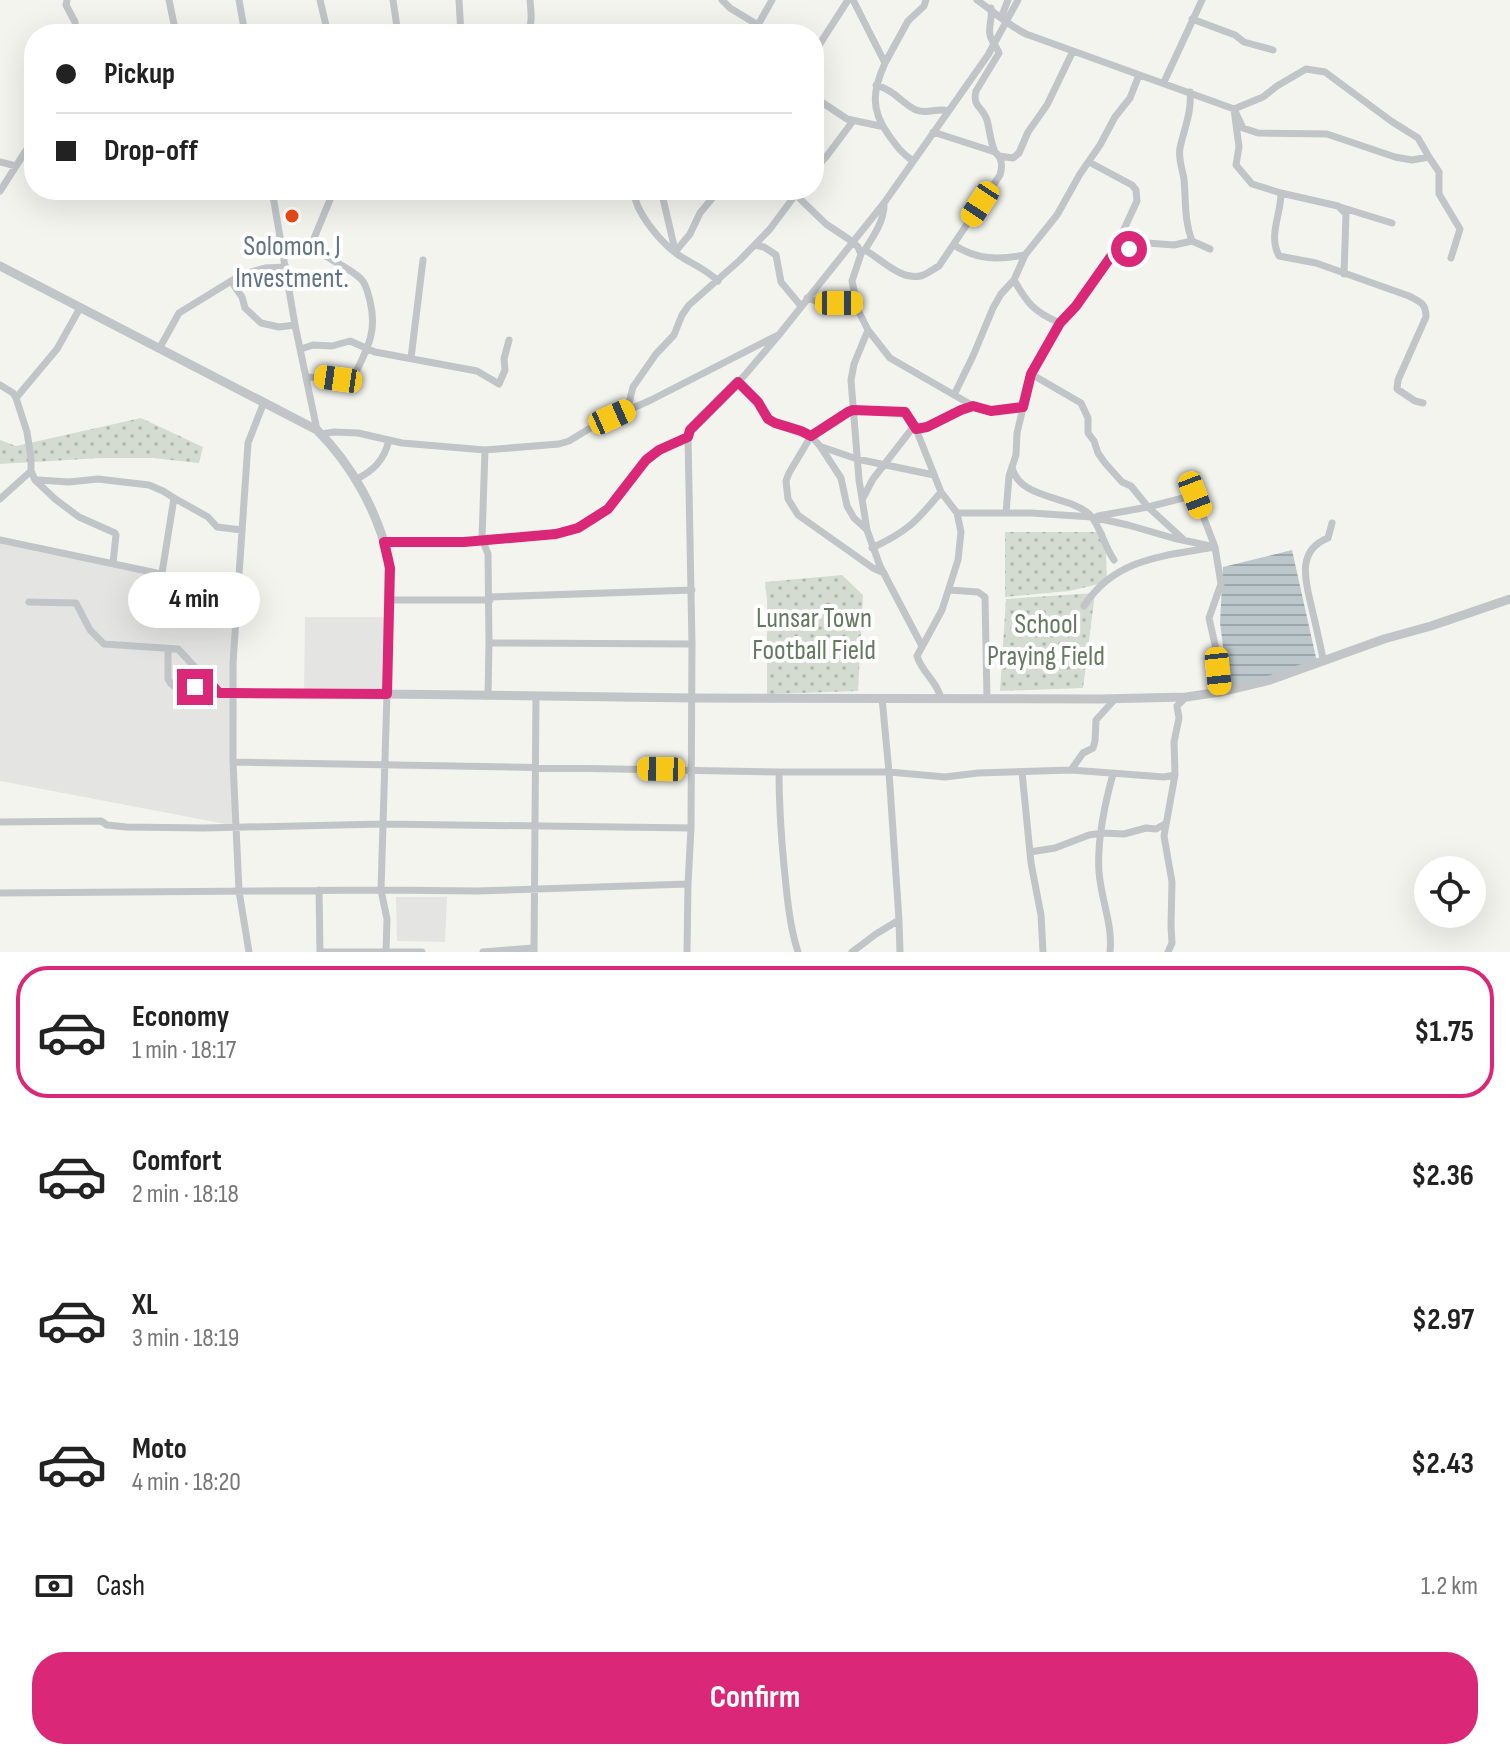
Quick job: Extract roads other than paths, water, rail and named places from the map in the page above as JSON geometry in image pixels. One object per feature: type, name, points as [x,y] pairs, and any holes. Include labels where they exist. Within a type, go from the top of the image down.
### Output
[{"type":"street","points":[[67,0],[66,5],[75,24]]},
{"type":"street","points":[[169,0],[174,24]]},
{"type":"street","points":[[239,0],[243,24]]},
{"type":"street","points":[[320,0],[326,24]]},
{"type":"street","points":[[393,0],[397,24]]},
{"type":"street","points":[[459,0],[460,24]]},
{"type":"street","points":[[530,0],[530,24]]},
{"type":"street","points":[[722,0],[751,24]]},
{"type":"street","points":[[761,24],[772,0]]},
{"type":"street","points":[[824,39],[851,0],[885,63]]},
{"type":"street","points":[[913,161],[900,152],[881,126],[876,114],[875,93],[885,63],[908,21],[926,0]]},
{"type":"street","points":[[977,0],[1026,34],[1234,109],[1243,128],[1258,133],[1327,134],[1395,157],[1412,160],[1429,157]]},
{"type":"street","points":[[804,200],[826,224],[900,272],[918,276],[939,266],[1002,169],[991,145],[987,120],[974,98],[999,53],[989,33],[993,11],[985,0]]},
{"type":"street","points":[[1008,0],[995,44],[884,203],[860,248],[852,281],[862,321],[895,362],[973,406],[991,411],[1023,407]]},
{"type":"street","points":[[1004,21],[1018,0]]},
{"type":"street","points":[[1164,82],[1202,0]]},
{"type":"street","points":[[1192,19],[1235,35],[1244,42],[1273,50]]},
{"type":"street","points":[[933,132],[1013,158],[1047,105],[1073,51]]},
{"type":"street","points":[[1234,109],[1263,97],[1306,69],[1325,72],[1418,138],[1439,172],[1439,194],[1460,229],[1451,258]]},
{"type":"street","points":[[954,395],[993,308],[1014,280],[1025,255],[1057,215],[1115,117],[1130,98],[1139,75]]},
{"type":"street","points":[[876,85],[896,94],[917,110],[927,113],[941,109],[948,111]]},
{"type":"street","points":[[1190,92],[1190,110],[1180,157],[1186,227],[1192,241]]},
{"type":"street","points":[[824,104],[853,121],[881,126]]},
{"type":"street","points":[[1234,109],[1239,147],[1236,165],[1252,184],[1392,223]]},
{"type":"street","points":[[824,159],[853,121]]},
{"type":"street","points":[[0,191],[24,154]]},
{"type":"street","points":[[0,162],[16,166]]},
{"type":"street","points":[[1006,513],[1009,476],[1016,455],[1017,433],[1031,374],[1060,323],[1112,255],[1137,201],[1136,190],[1126,181],[1089,162]]},
{"type":"street","points":[[1281,193],[1274,246],[1279,256],[1316,263],[1409,296],[1420,301],[1426,309],[1426,317],[1398,380],[1397,389],[1423,403]]},
{"type":"street","points":[[274,200],[295,325],[319,432]]},
{"type":"street","points":[[310,248],[330,200]]},
{"type":"street","points":[[636,200],[652,229],[675,252],[707,270],[718,281]]},
{"type":"street","points":[[663,200],[675,252]]},
{"type":"street","points":[[675,252],[711,200]]},
{"type":"street","points":[[627,411],[633,387],[674,335],[689,305],[755,245],[791,200]]},
{"type":"street","points":[[687,952],[692,770],[688,437],[690,430],[738,382],[807,298],[874,237],[884,213],[884,203]]},
{"type":"street","points":[[1338,206],[1346,214],[1344,274]]},
{"type":"street","points":[[1112,255],[1147,243],[1174,245],[1192,241],[1210,249]]},
{"type":"street","points":[[755,245],[776,255],[781,282],[801,306]]},
{"type":"street","points":[[954,245],[967,254],[982,258],[1025,255]]},
{"type":"street","points":[[284,254],[298,247],[310,248],[351,272],[366,286],[374,317],[367,349],[353,378],[307,377]]},
{"type":"street","points":[[411,358],[423,260]]},
{"type":"street","points":[[0,266],[319,432],[331,444],[372,509],[390,568],[381,890],[387,919],[386,952]]},
{"type":"street","points":[[159,349],[179,313],[254,270],[286,267]]},
{"type":"street","points":[[1014,280],[1032,307],[1060,323]]},
{"type":"street","points":[[231,281],[242,297],[245,308],[261,323],[279,327],[295,325]]},
{"type":"street","points":[[807,298],[822,303],[856,303]]},
{"type":"street","points":[[16,398],[57,349],[80,308]]},
{"type":"street","points":[[868,330],[852,370],[857,459],[867,530],[872,548],[922,646]]},
{"type":"street","points":[[319,432],[358,433],[389,440],[485,450],[559,444],[778,336]]},
{"type":"street","points":[[487,377],[501,367],[509,340]]},
{"type":"street","points":[[301,349],[350,341],[367,349],[477,371],[499,384],[505,370],[504,359]]},
{"type":"street","points":[[1031,374],[1081,403],[1088,418],[1088,433],[1098,453],[1114,474],[1131,486],[1148,507],[1185,540]]},
{"type":"street","points":[[738,382],[758,402],[768,419],[811,436],[820,446],[841,478],[847,506],[867,530]]},
{"type":"street","points":[[0,385],[16,398],[27,432],[31,471],[35,480],[79,517],[115,533],[113,563]]},
{"type":"street","points":[[249,952],[239,891],[233,693],[248,443],[264,402]]},
{"type":"street","points":[[862,500],[884,464],[911,430],[927,427],[973,406]]},
{"type":"street","points":[[884,573],[798,515],[786,490],[789,473],[811,436],[853,410],[905,412],[916,429],[941,492],[957,513],[961,546],[949,590],[942,610],[918,652],[918,661],[940,690],[941,699]]},
{"type":"street","points":[[384,542],[464,542],[556,534],[578,528],[608,509],[646,460],[659,450],[688,437]]},
{"type":"street","points":[[355,480],[370,473],[380,463],[389,440]]},
{"type":"street","points":[[820,446],[840,455],[934,475]]},
{"type":"street","points":[[485,450],[482,539],[488,554],[490,598],[488,696]]},
{"type":"street","points":[[1012,467],[1016,477],[1035,493],[1075,506],[1092,517],[1114,560]]},
{"type":"street","points":[[0,499],[31,471]]},
{"type":"street","points":[[1195,475],[1195,495],[1215,547],[1221,584],[1209,618],[1220,692]]},
{"type":"street","points":[[35,480],[69,482],[98,479],[149,485],[208,517],[217,527],[242,530]]},
{"type":"street","points":[[872,548],[899,535],[917,521],[941,492]]},
{"type":"street","points":[[1092,517],[1195,495]]},
{"type":"street","points":[[162,573],[174,498]]},
{"type":"street","points":[[957,513],[1092,517],[1215,547]]},
{"type":"street","points":[[1323,659],[1305,580],[1305,566],[1317,542],[1328,538],[1332,523]]},
{"type":"street","points":[[0,540],[237,590]]},
{"type":"street","points":[[1084,606],[1120,570],[1158,557],[1215,547]]},
{"type":"street","points":[[389,600],[692,590]]},
{"type":"street","points":[[949,590],[973,591],[985,597],[987,699]]},
{"type":"street","points":[[29,602],[76,603],[90,630],[104,644],[178,649],[219,693],[1115,699],[1186,697],[1270,680],[1323,659],[1510,599]]},
{"type":"street","points":[[489,643],[692,644]]},
{"type":"street","points":[[168,649],[168,679],[175,688],[212,685]]},
{"type":"street","points":[[483,952],[534,950],[536,696]]},
{"type":"street","points":[[1168,952],[1172,943],[1172,882],[1164,836],[1175,775],[1177,706],[1186,697]]},
{"type":"street","points":[[882,698],[900,952]]},
{"type":"street","points":[[1071,770],[1083,753],[1093,748],[1096,720],[1115,699]]},
{"type":"street","points":[[233,762],[889,772],[945,777],[1071,770],[1142,776],[1175,775]]},
{"type":"street","points":[[779,772],[787,895],[798,952]]},
{"type":"street","points":[[1022,772],[1043,952]]},
{"type":"street","points":[[1110,952],[1099,854],[1113,774]]},
{"type":"street","points":[[0,822],[101,821],[107,825],[126,827],[204,828],[383,824],[691,828]]},
{"type":"street","points":[[1030,852],[1055,848],[1078,838],[1102,833],[1124,834],[1146,828],[1156,829],[1165,824]]},
{"type":"street","points":[[0,893],[477,891],[688,884]]},
{"type":"street","points":[[319,890],[320,952],[422,952]]},
{"type":"street","points":[[852,952],[899,920]]},
{"type":"place","name":"Solomon. J Investment.","points":[[292,216]]},
{"type":"park label","name":"Lunsar Town Football Field","points":[[814,634]]},
{"type":"park label","name":"School Praying Field","points":[[1046,640]]}]
